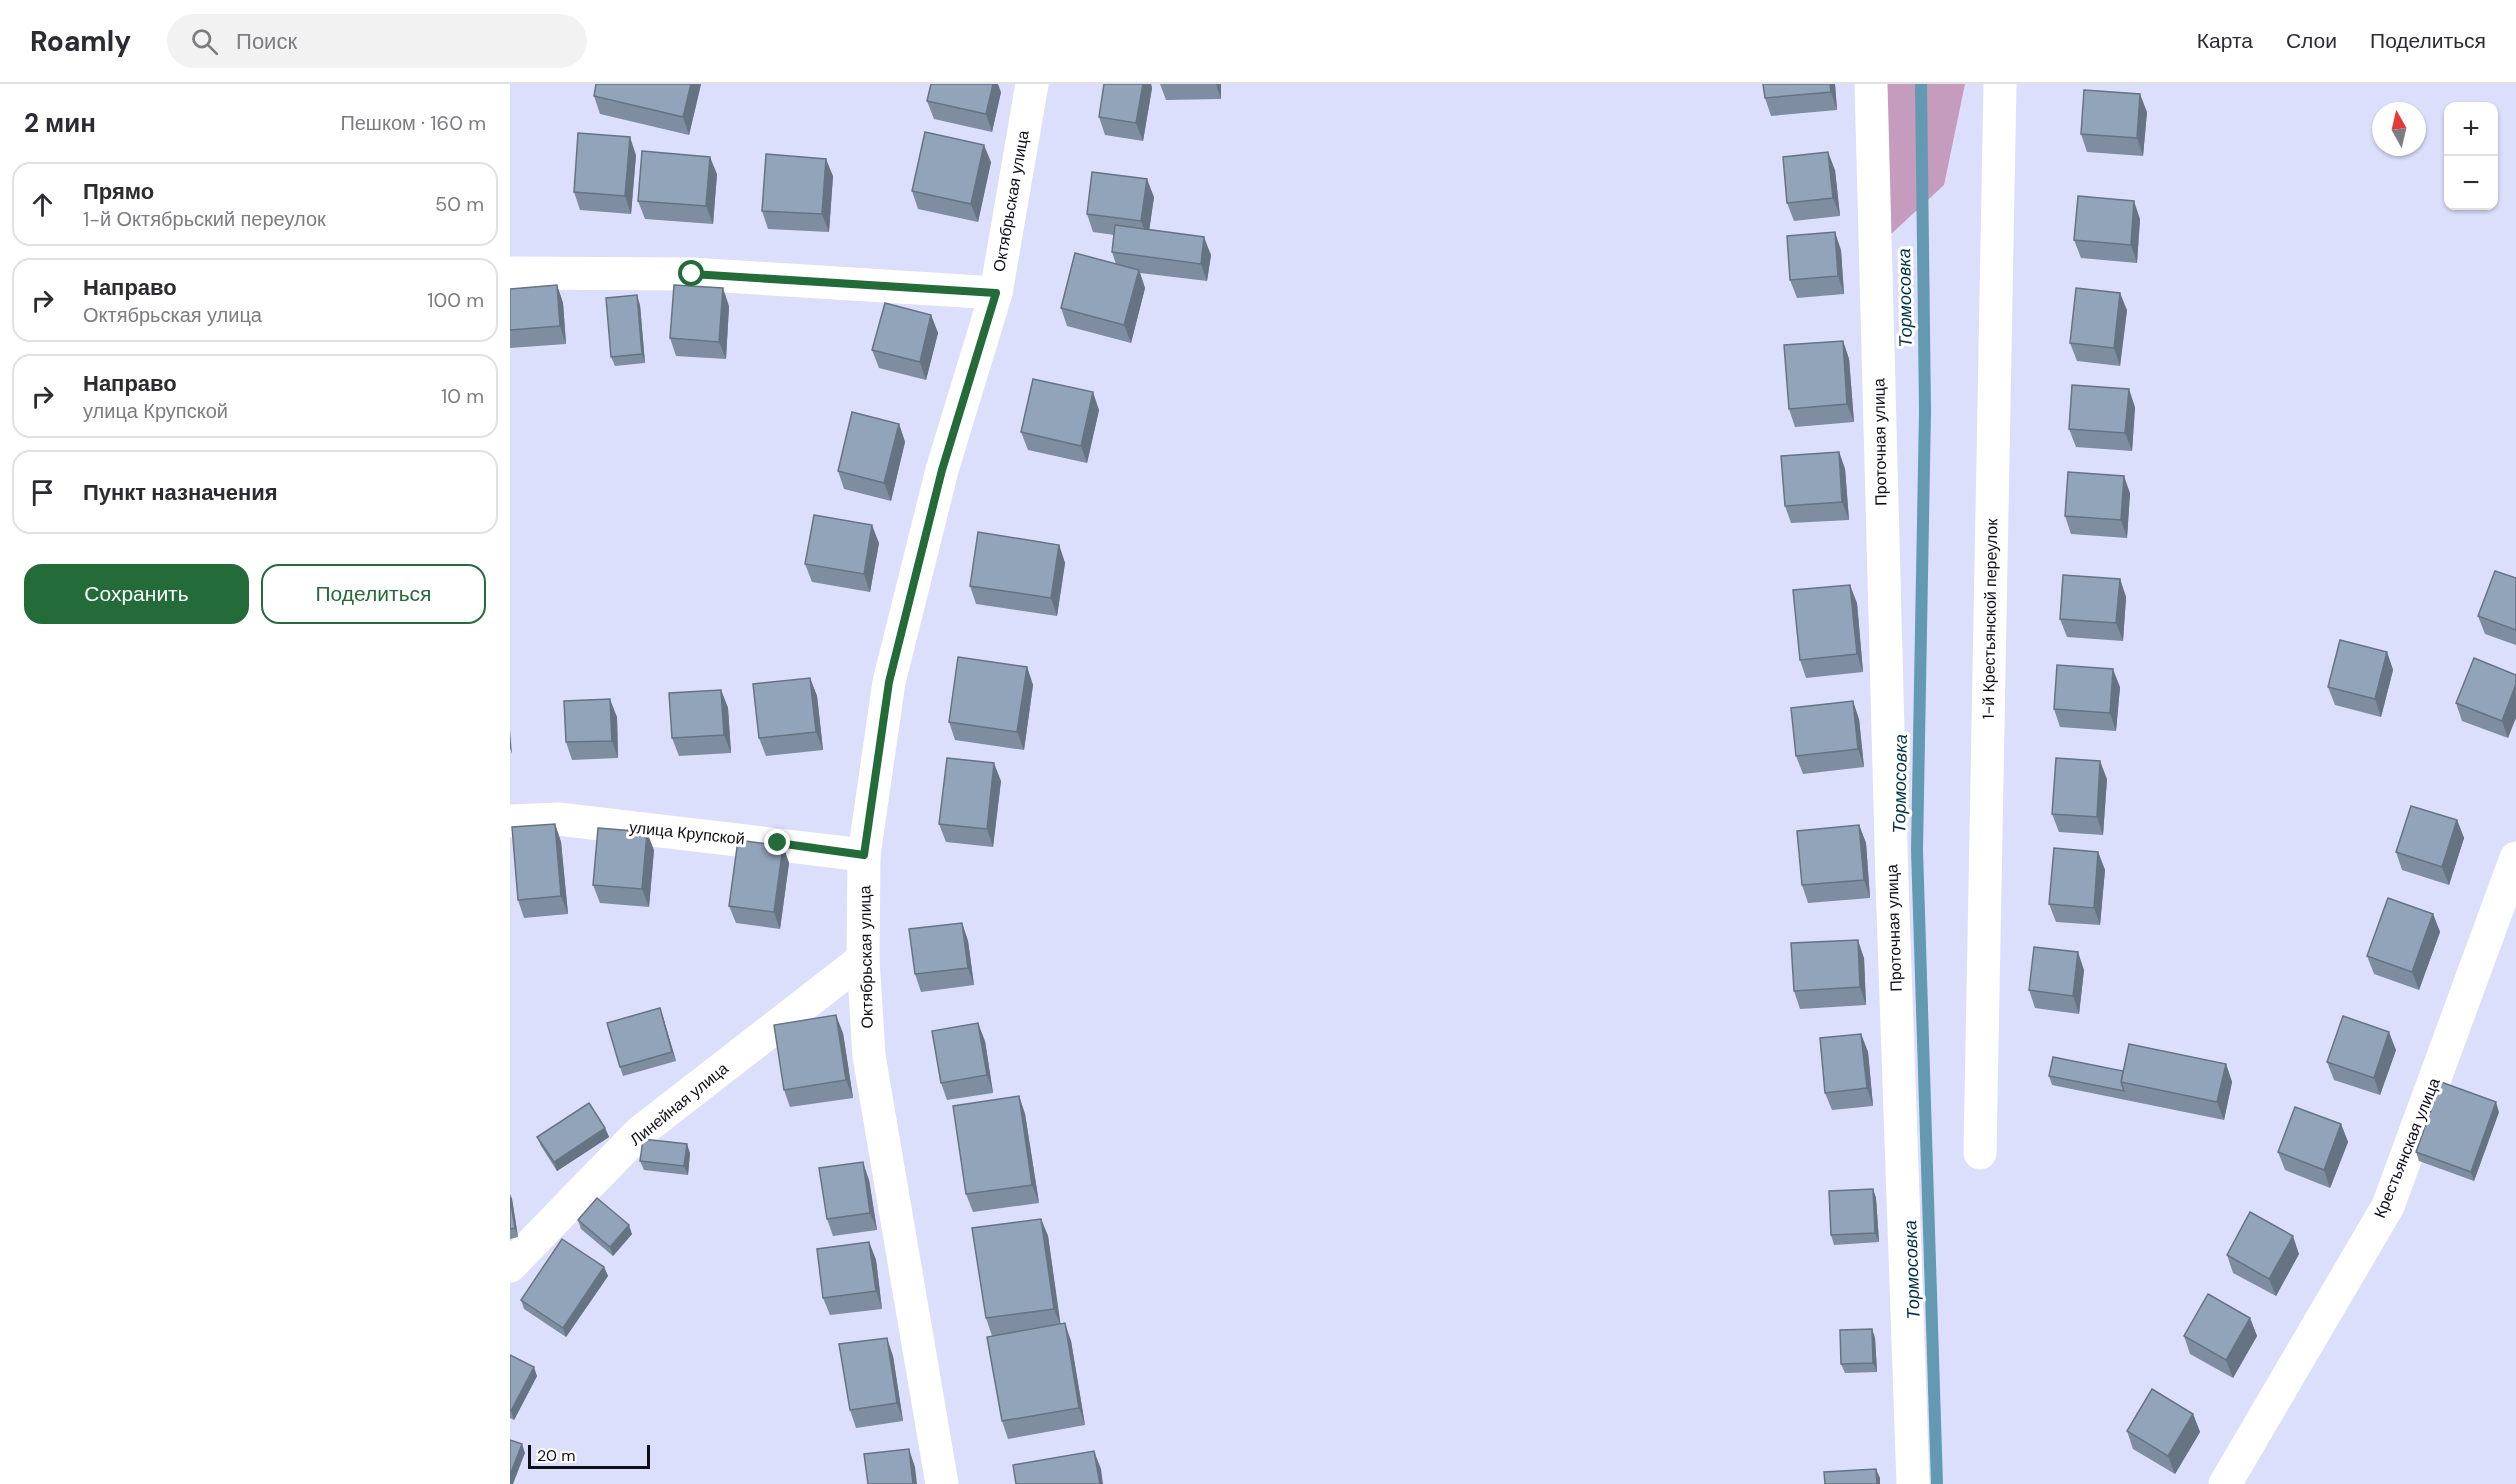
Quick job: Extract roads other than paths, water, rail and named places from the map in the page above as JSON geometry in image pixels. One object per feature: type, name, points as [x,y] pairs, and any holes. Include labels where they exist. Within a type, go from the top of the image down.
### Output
[{"type":"street","name":"Октябрьская улица","points":[[942,1484],[869,1056],[863,959],[864,855],[889,682],[942,470],[996,293],[1032,84]]},
{"type":"street","name":"Проточная улица","points":[[1871,84],[1892,882],[1913,1484]]},
{"type":"street","name":"1-й Крестьянской переулок","points":[[1980,1153],[2000,84]]},
{"type":"street","points":[[510,273],[692,274],[996,293]]},
{"type":"street","name":"улица Крупской","points":[[510,821],[558,819],[864,855]]},
{"type":"street","name":"Крестьянская улица","points":[[2225,1484],[2388,1206],[2516,858]]},
{"type":"street","name":"Линейная улица","points":[[510,1266],[640,1132],[863,959]]},
{"type":"waterway","name":"Тормосовка","points":[[1921,84],[1925,411],[1917,850],[1937,1484]]}]
